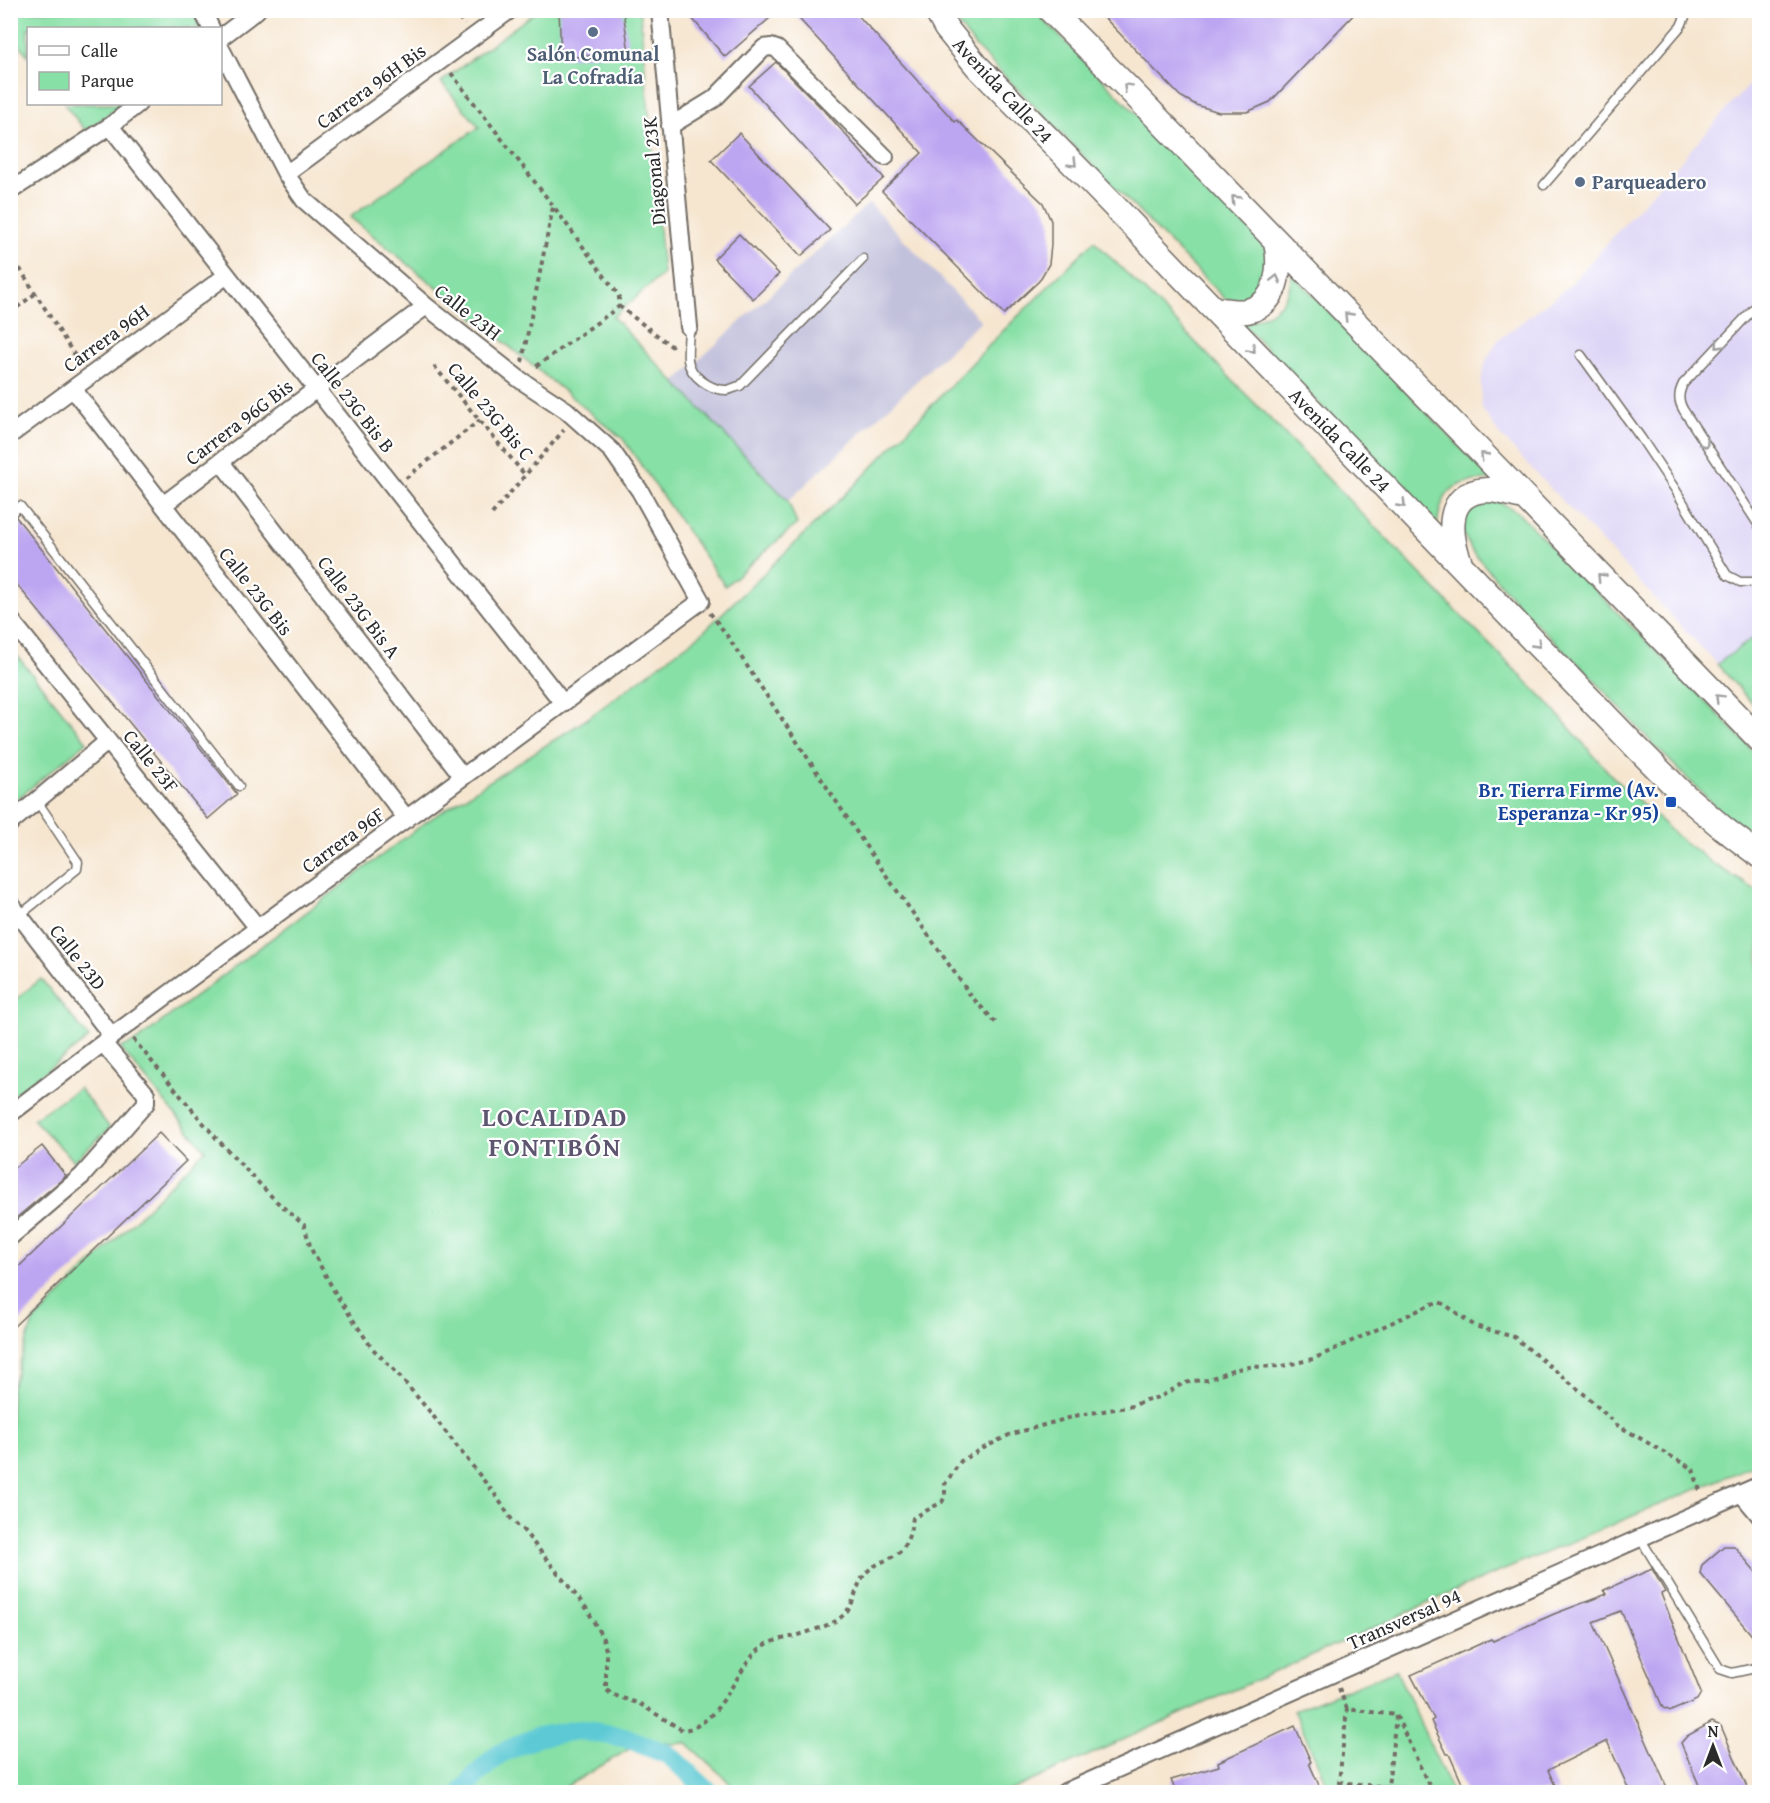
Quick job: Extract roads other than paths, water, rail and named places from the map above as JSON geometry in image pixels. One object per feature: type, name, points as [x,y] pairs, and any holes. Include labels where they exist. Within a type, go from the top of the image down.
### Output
[{"type":"main road","name":"Avenida Calle 24","points":[[936,10],[946,28],[977,66],[1683,794],[1760,856]]},
{"type":"main road","points":[[1050,10],[1757,736]]},
{"type":"main road","points":[[1214,309],[1246,311],[1259,306],[1270,295],[1276,283],[1279,268],[1276,241]]},
{"type":"main road","points":[[1462,567],[1454,545],[1452,520],[1455,508],[1462,499],[1473,493],[1488,490],[1524,498]]},
{"type":"street","points":[[202,10],[210,27]]},
{"type":"street","points":[[222,36],[257,10]]},
{"type":"street","name":"Carrera 96H Bis","points":[[286,174],[510,10]]},
{"type":"street","name":"Diagonal 23K","points":[[660,10],[689,327]]},
{"type":"street","points":[[670,126],[714,99],[764,48],[771,47],[777,49],[885,157]]},
{"type":"street","name":"Calle 23H","points":[[222,51],[286,174],[304,200],[426,306],[519,379],[566,410],[612,452],[640,492],[701,601]]},
{"type":"street","points":[[10,191],[110,126],[137,105]]},
{"type":"street","name":"Calle 23G Bis B","points":[[110,126],[562,703]]},
{"type":"street","name":"Carrera 96H","points":[[10,435],[227,275]]},
{"type":"street","name":"Carrera 96G Bis","points":[[163,505],[426,306]]},
{"type":"street","name":"Calle 23G Bis","points":[[73,389],[407,819]]},
{"type":"street","name":"Calle 23G Bis A","points":[[221,462],[463,777]]},
{"type":"street","name":"Carrera 96F","points":[[10,1114],[701,601]]},
{"type":"street","name":"Calle 23F","points":[[10,620],[258,928]]},
{"type":"street","points":[[10,823],[108,741]]},
{"type":"street","name":"Calle 23D","points":[[10,1237],[82,1176],[146,1103],[146,1094],[114,1035],[15,909]]},
{"type":"street","name":"Transversal 94","points":[[1065,1792],[1760,1485]]},
{"type":"street","points":[[1741,1493],[1760,1516]]},
{"type":"lane","points":[[1544,184],[1681,26],[1688,10]]},
{"type":"lane","points":[[689,327],[688,359],[690,368],[700,380],[715,388],[727,390],[740,386],[863,259]]},
{"type":"lane","points":[[1760,302],[1683,384],[1679,393],[1683,411],[1760,527]]},
{"type":"lane","points":[[1581,355],[1641,438],[1728,575],[1740,582],[1760,582]]},
{"type":"lane","points":[[10,514],[20,506],[239,786]]},
{"type":"lane","points":[[15,909],[77,869],[78,865],[37,801]]},
{"type":"lane","points":[[1640,1538],[1720,1669],[1732,1673],[1760,1667]]},
{"type":"waterway","points":[[462,1792],[476,1775],[499,1754],[537,1737],[578,1730],[624,1737],[669,1755],[709,1792]]},
{"type":"place","name":"Salón Comunal La Cofradía","points":[[593,32]]},
{"type":"place","name":"Parqueadero","points":[[1580,182]]},
{"type":"place","name":"Br. Tierra Firme (Av. Esperanza - Kr 95)","points":[[1671,802]]},
{"type":"district","name":"LOCALIDAD FONTIBÓN","points":[[555,1132]]}]
